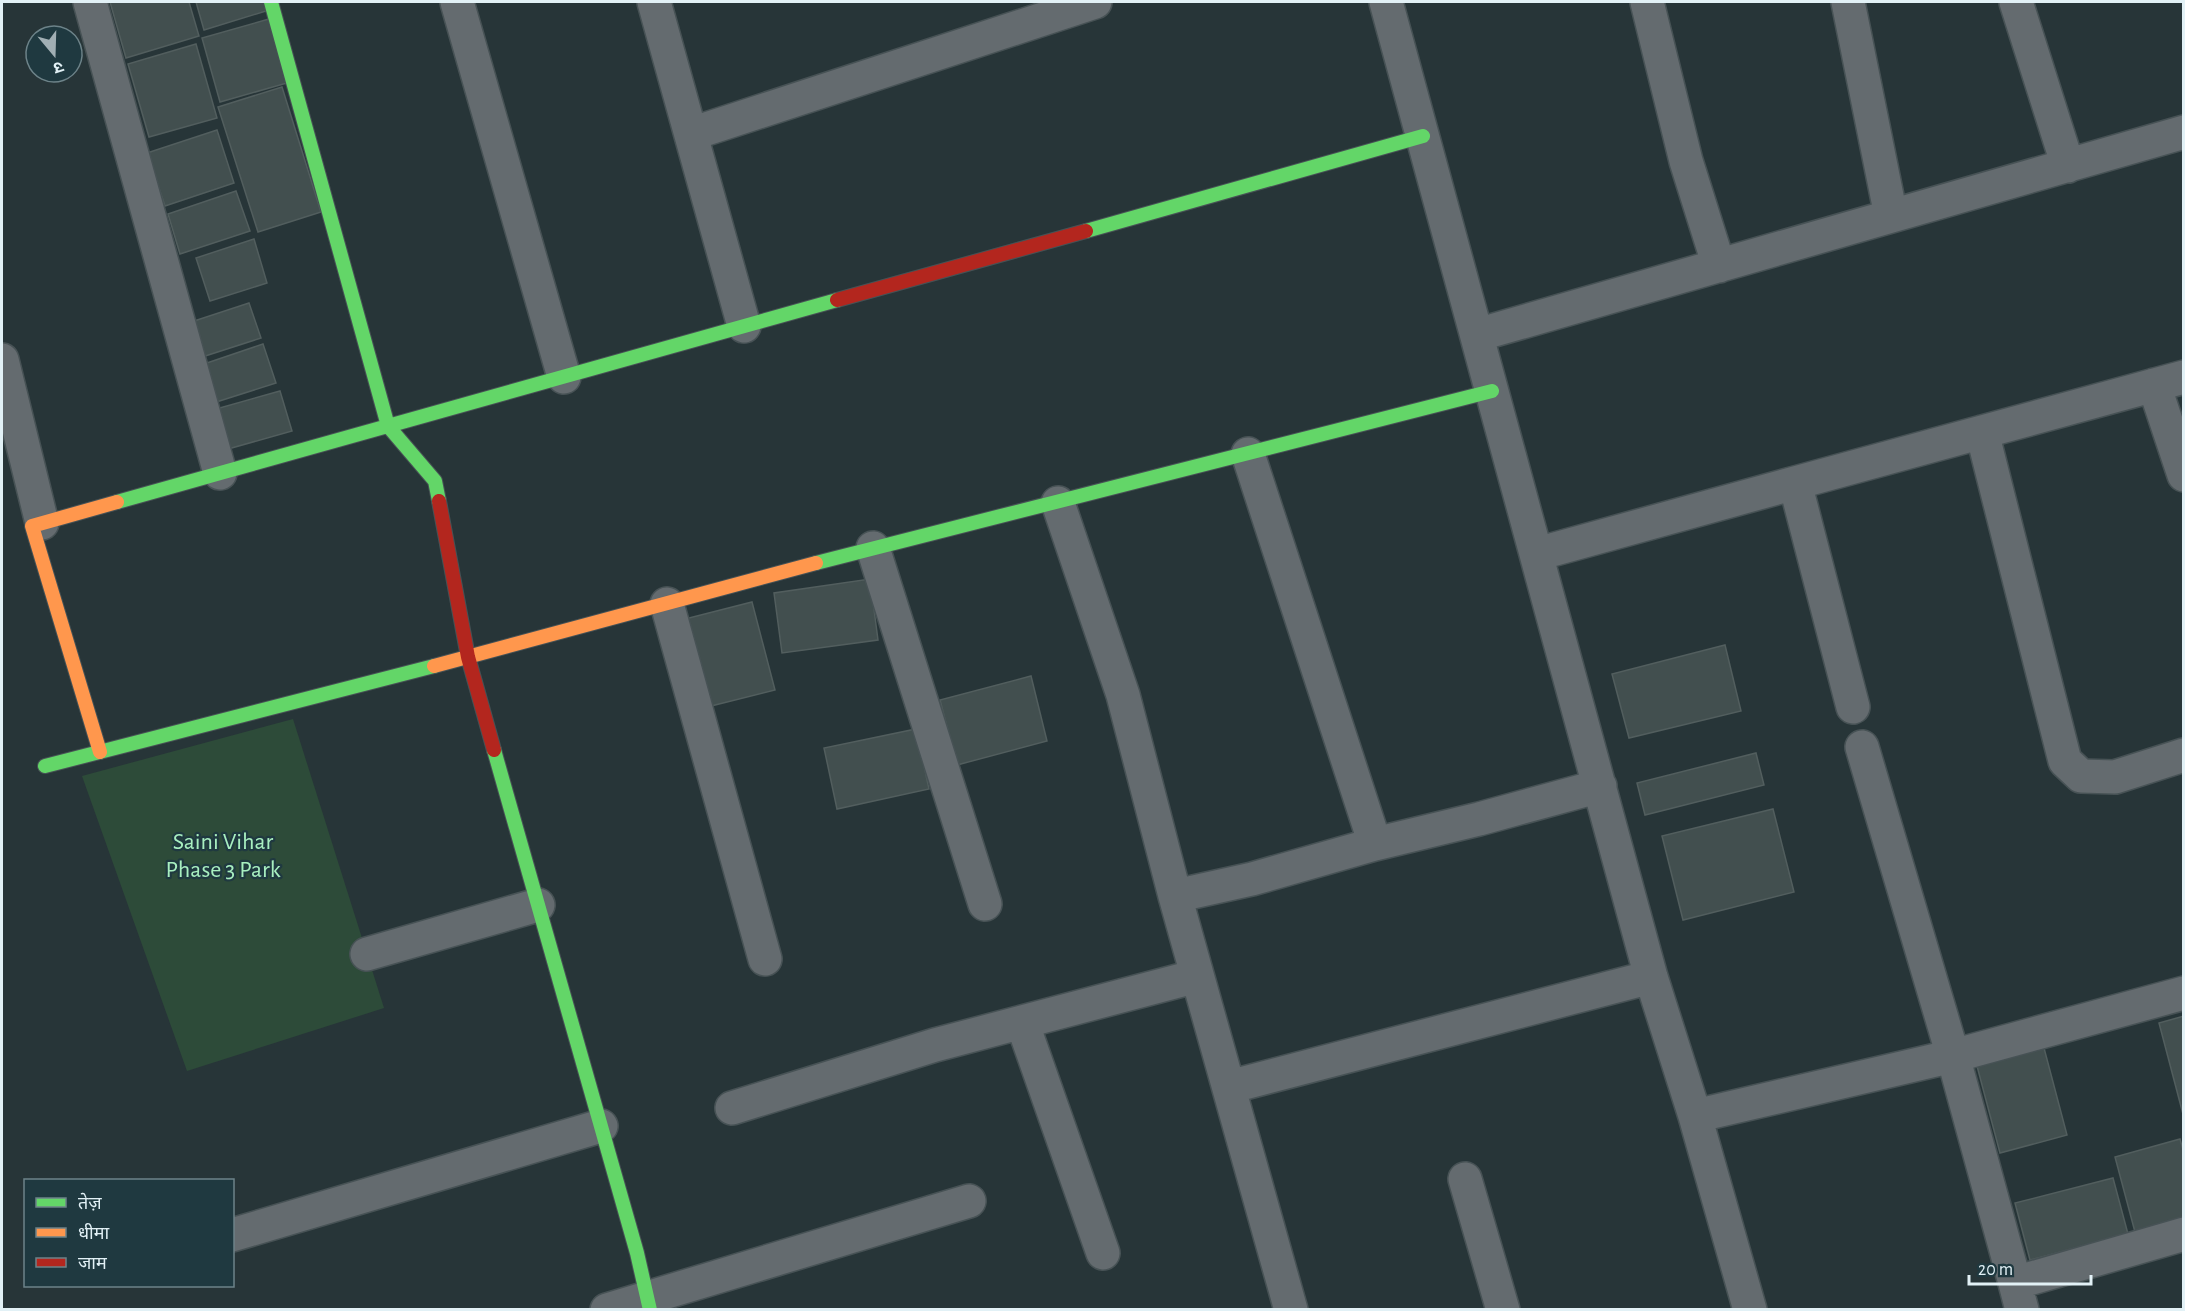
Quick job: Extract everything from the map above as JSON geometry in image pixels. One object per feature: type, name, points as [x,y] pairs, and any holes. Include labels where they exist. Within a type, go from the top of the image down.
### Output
[{"type":"street","points":[[90,2],[220,473]]},
{"type":"street","points":[[272,2],[388,426],[435,481],[468,657],[637,1253],[648,1304]]},
{"type":"street","points":[[457,2],[564,377]]},
{"type":"street","points":[[654,2],[744,326]]},
{"type":"street","points":[[691,134],[1095,2]]},
{"type":"street","points":[[1386,2],[1651,977],[1695,1116],[1750,1310]]},
{"type":"street","points":[[1647,2],[1686,161],[1719,266]]},
{"type":"street","points":[[1848,2],[1891,216]]},
{"type":"street","points":[[2016,2],[2068,166]]},
{"type":"street","points":[[1477,335],[2184,132]]},
{"type":"street","points":[[100,752],[32,526],[1423,136]]},
{"type":"street","points":[[2,360],[42,523]]},
{"type":"street","points":[[1537,554],[2169,381],[2184,475]]},
{"type":"street","points":[[45,766],[468,657],[873,548],[1058,503],[1492,391]]},
{"type":"street","points":[[1982,432],[2065,761],[2080,776],[2115,777],[2184,755]]},
{"type":"street","points":[[1248,454],[1375,844]]},
{"type":"street","points":[[1795,483],[1853,707]]},
{"type":"street","points":[[1058,503],[1123,695],[1175,896],[1291,1310]]},
{"type":"street","points":[[873,548],[985,904]]},
{"type":"street","points":[[667,604],[765,959]]},
{"type":"street","points":[[1862,747],[1953,1056],[2019,1296],[2184,1234]]},
{"type":"street","points":[[1175,896],[1252,879],[1375,844],[1600,786]]},
{"type":"street","points":[[367,954],[538,905]]},
{"type":"street","points":[[732,1108],[935,1045],[1197,976]]},
{"type":"street","points":[[1229,1087],[1651,977]]},
{"type":"street","points":[[1695,1116],[1953,1056],[2184,993]]},
{"type":"street","points":[[1022,1022],[1103,1253]]},
{"type":"street","points":[[234,1234],[601,1126]]},
{"type":"street","points":[[1465,1179],[1503,1310]]},
{"type":"street","points":[[607,1310],[648,1304],[969,1202]]},
{"type":"green space","name":"Saini Vihar Phase 3 Park","points":[[293,719],[384,1008],[187,1071],[82,776]]},
{"type":"building","points":[[110,2],[189,2],[199,36],[126,58]]},
{"type":"building","points":[[196,2],[264,2],[266,11],[204,30]]},
{"type":"building","points":[[269,19],[287,83],[220,102],[202,38]]},
{"type":"building","points":[[196,44],[217,118],[149,137],[128,64]]},
{"type":"building","points":[[282,87],[321,212],[258,232],[218,107]]},
{"type":"building","points":[[217,130],[234,183],[165,206],[147,153]]},
{"type":"building","points":[[236,191],[250,231],[180,254],[168,214]]},
{"type":"building","points":[[254,239],[267,283],[210,301],[196,258]]},
{"type":"building","points":[[249,303],[261,338],[199,358],[188,323]]},
{"type":"building","points":[[263,344],[276,383],[210,404],[198,366]]},
{"type":"building","points":[[280,391],[292,431],[228,449],[216,409]]},
{"type":"building","points":[[870,579],[878,640],[782,653],[774,593]]},
{"type":"building","points":[[752,602],[775,690],[703,708],[681,620]]},
{"type":"building","points":[[1725,645],[1741,711],[1629,738],[1612,674]]},
{"type":"building","points":[[1031,676],[1047,741],[957,765],[940,700]]},
{"type":"building","points":[[916,729],[929,789],[837,809],[824,748]]},
{"type":"building","points":[[1756,753],[1764,785],[1645,815],[1637,783]]},
{"type":"building","points":[[1773,809],[1794,892],[1683,920],[1662,836]]},
{"type":"building","points":[[2184,1016],[2184,1118],[2159,1023]]},
{"type":"building","points":[[2044,1048],[2067,1135],[2000,1153],[1977,1066]]},
{"type":"building","points":[[2180,1139],[2184,1153],[2184,1219],[2135,1232],[2115,1157]]},
{"type":"building","points":[[2113,1178],[2128,1234],[2030,1260],[2015,1203]]},
{"type":"traffic: fast","points":[[271,2],[388,426],[435,481],[439,501]]},
{"type":"traffic: fast","points":[[1086,231],[1423,136]]},
{"type":"traffic: fast","points":[[117,502],[837,300]]},
{"type":"traffic: fast","points":[[816,563],[1492,391]]},
{"type":"traffic: fast","points":[[45,766],[434,666]]},
{"type":"traffic: fast","points":[[494,750],[637,1253],[650,1310]]},
{"type":"traffic: slow","points":[[100,752],[32,526],[117,502]]},
{"type":"traffic: slow","points":[[434,666],[816,563]]},
{"type":"traffic: jam","points":[[837,300],[1086,231]]},
{"type":"traffic: jam","points":[[439,501],[468,657],[494,750]]}]
